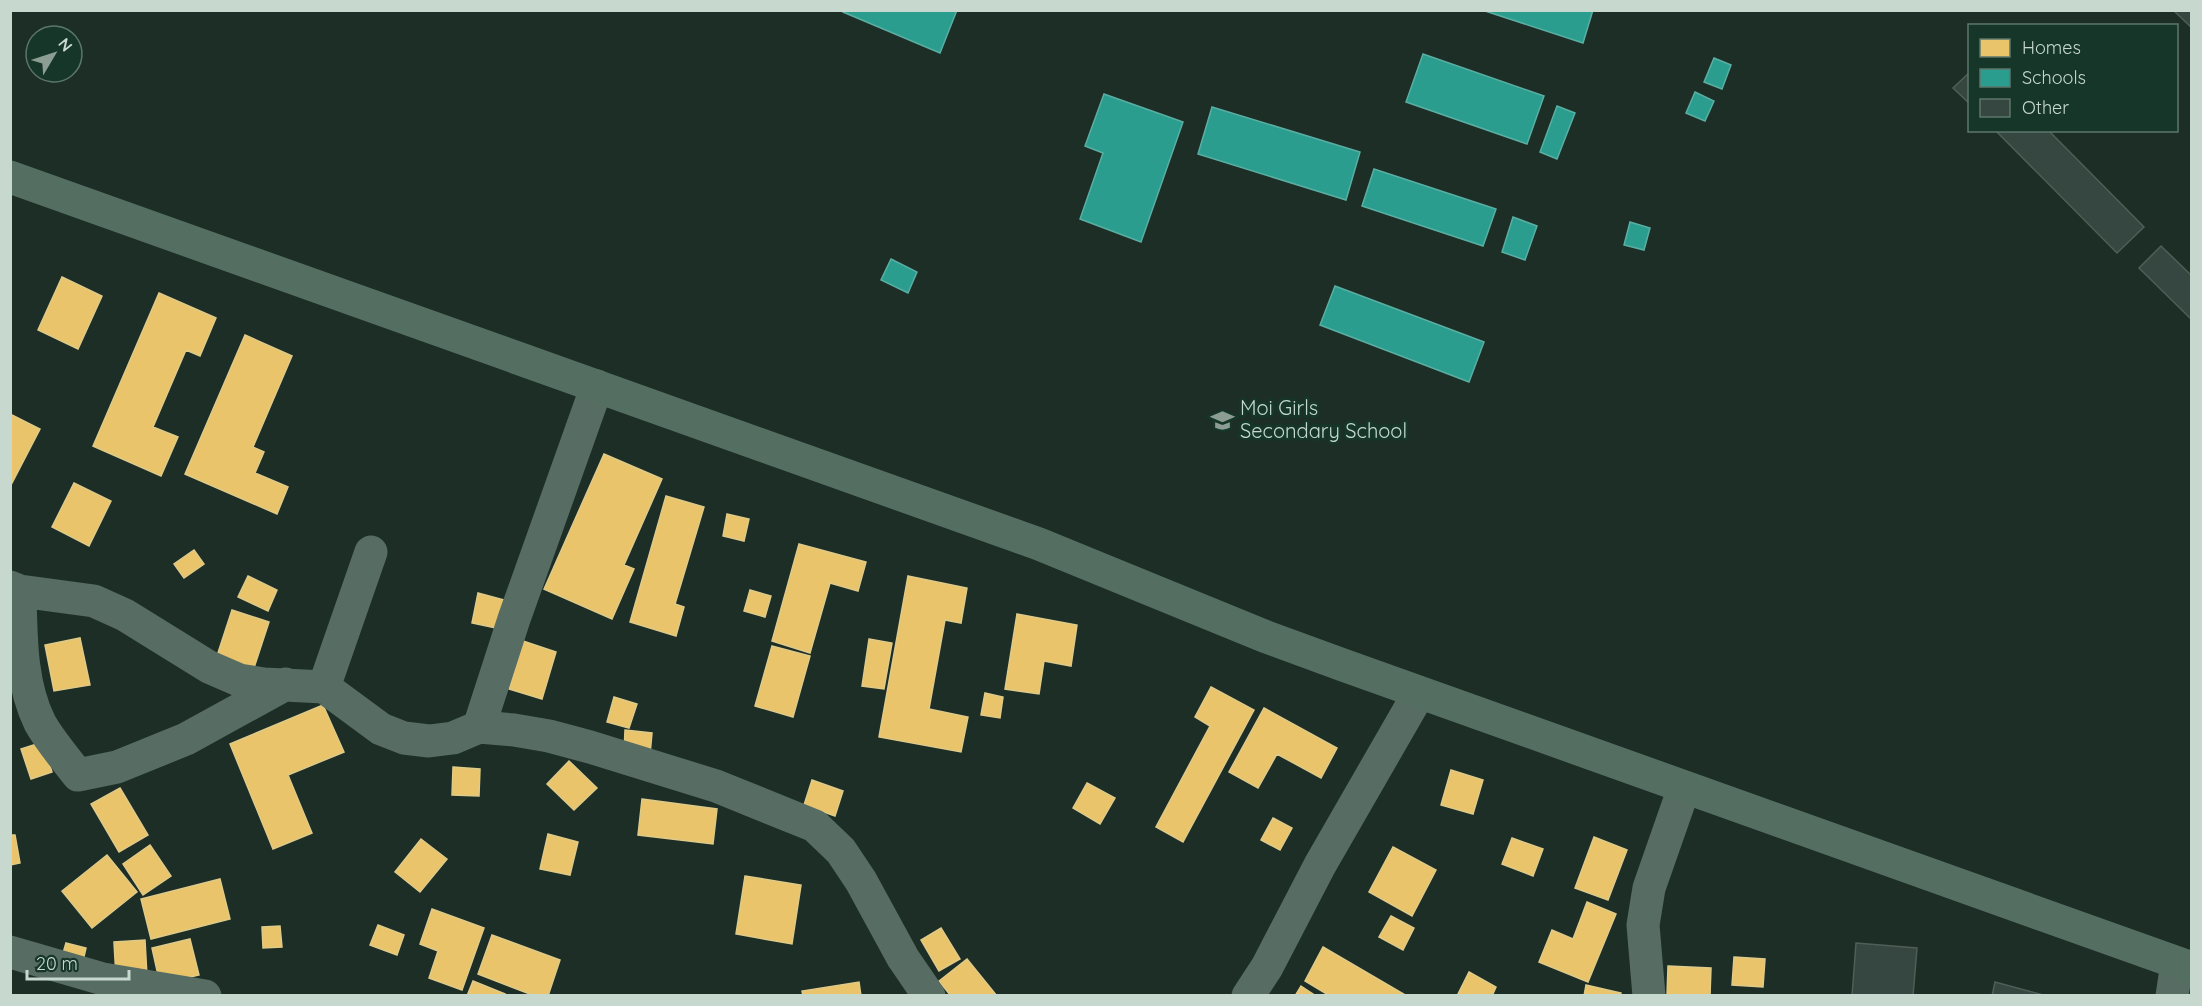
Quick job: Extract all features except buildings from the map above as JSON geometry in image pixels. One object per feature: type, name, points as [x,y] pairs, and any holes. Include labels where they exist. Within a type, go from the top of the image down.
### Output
[{"type":"main road","points":[[10,177],[1039,544],[1264,636],[1419,693],[2184,965]]},
{"type":"street","points":[[479,727],[514,619],[597,386]]},
{"type":"street","points":[[324,687],[371,552]]},
{"type":"street","points":[[286,684],[186,739],[117,767],[78,775],[40,722],[28,687],[15,589],[94,602],[126,615],[209,667],[239,680],[264,684],[286,684],[324,687],[381,729],[404,738],[429,741],[453,738],[479,727],[514,730],[590,747],[716,786],[815,826],[846,858],[903,958],[929,996]]},
{"type":"street","points":[[1248,996],[1267,967],[1320,865],[1419,693]]},
{"type":"street","points":[[1649,996],[1643,926],[1649,888],[1684,788]]},
{"type":"street","points":[[10,952],[103,979],[205,996]]},
{"type":"street","points":[[2172,996],[2184,965]]},
{"type":"place","name":"Moi Girls Secondary School","points":[[1222,420]]}]
